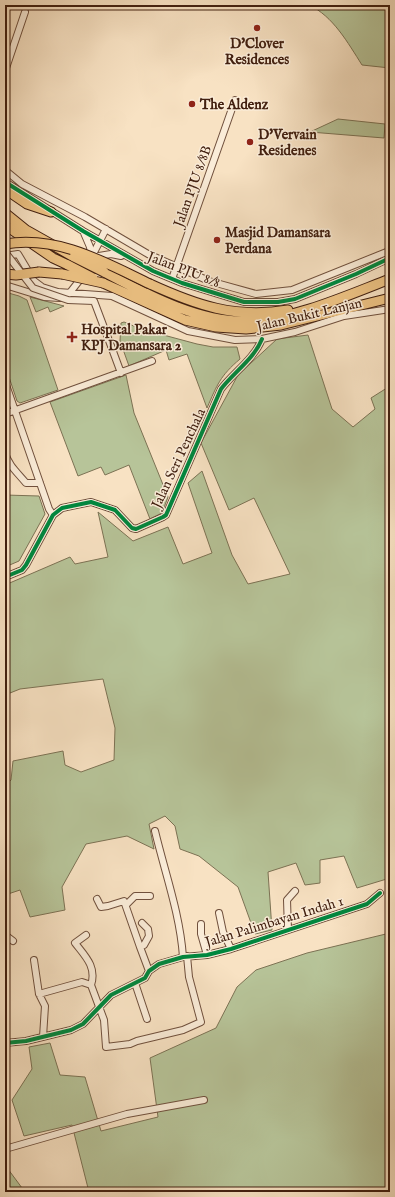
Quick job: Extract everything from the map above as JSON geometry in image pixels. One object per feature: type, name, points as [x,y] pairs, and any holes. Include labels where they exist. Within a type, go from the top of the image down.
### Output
[{"type":"highway","points":[[5,189],[27,204],[51,212]]},
{"type":"highway","points":[[5,204],[56,246]]},
{"type":"highway","points":[[5,213],[26,230],[74,257],[135,288],[194,313],[220,319],[248,322],[263,320],[330,302],[390,279]]},
{"type":"highway","points":[[5,225],[53,258],[104,283],[186,320],[216,327],[246,329],[281,325],[390,298]]},
{"type":"highway","points":[[7,243],[35,242],[70,249],[86,254],[196,304],[234,311],[280,311],[330,302]]},
{"type":"highway","points":[[5,274],[16,275],[39,272],[62,274],[104,283]]},
{"type":"street","points":[[5,71],[25,12]]},
{"type":"street","name":"Jalan PJU 8/8B","points":[[172,279],[235,100]]},
{"type":"street","name":"Jalan PJU 8/8","points":[[5,170],[22,184],[176,268],[220,285],[256,294],[292,290],[374,257],[388,255]]},
{"type":"street","name":"Jalan PJU 8/8","points":[[5,182],[51,212],[128,258],[172,279],[244,302],[258,304],[295,299],[369,268],[388,255]]},
{"type":"street","points":[[90,260],[106,229]]},
{"type":"street","points":[[83,231],[90,247],[90,260]]},
{"type":"street","points":[[7,243],[13,248],[7,255]]},
{"type":"street","points":[[90,260],[111,254],[128,258]]},
{"type":"street","points":[[7,255],[20,256],[27,269]]},
{"type":"street","points":[[7,255],[33,291],[68,300],[94,301],[121,373]]},
{"type":"street","points":[[352,266],[356,274]]},
{"type":"street","points":[[30,278],[42,287],[58,292],[71,293],[80,281]]},
{"type":"street","name":"Jalan Bukit Lanjan","points":[[5,285],[33,291],[54,298],[66,297],[71,293],[112,296],[168,323],[206,336],[235,340],[262,339],[295,332],[344,316],[390,309]]},
{"type":"street","points":[[33,291],[41,290],[42,287]]},
{"type":"street","name":"Jalan Seri Penchala","points":[[53,515],[62,508],[91,502],[115,510],[132,528],[136,528],[163,518],[173,500],[221,390],[230,376],[258,349],[262,339]]},
{"type":"street","points":[[5,414],[152,361]]},
{"type":"street","points":[[5,382],[53,515],[26,565],[22,570],[5,577]]},
{"type":"street","points":[[5,453],[11,468],[17,472],[26,483],[40,482]]},
{"type":"street","points":[[86,935],[75,943],[90,961],[91,984],[104,1020],[106,1047],[130,1044],[183,1030],[201,1022],[189,977],[178,920],[155,831]]},
{"type":"street","points":[[288,930],[287,900],[295,891]]},
{"type":"street","name":"Jalan Palimbayan Indah 1","points":[[5,1043],[26,1041],[44,1037],[71,1030],[83,1024],[111,995],[145,978],[149,971],[159,964],[185,957],[207,955],[231,949],[367,904],[380,893]]},
{"type":"street","points":[[126,904],[135,896],[150,896]]},
{"type":"street","points":[[97,899],[101,907],[124,901],[149,971]]},
{"type":"street","points":[[219,914],[223,932],[231,949]]},
{"type":"street","points":[[140,947],[144,945],[149,936],[148,929],[142,923]]},
{"type":"street","points":[[201,924],[201,934],[207,955]]},
{"type":"street","points":[[5,935],[13,941]]},
{"type":"street","points":[[34,960],[39,994],[45,1006],[44,1037]]},
{"type":"street","points":[[39,994],[82,982],[91,984]]},
{"type":"street","points":[[135,983],[147,1019]]},
{"type":"street","points":[[5,1150],[127,1114],[204,1100]]},
{"type":"green space","points":[[309,5],[390,5],[390,68],[362,65],[333,23],[318,10]]},
{"type":"green space","points":[[338,119],[385,124],[384,138],[310,132]]},
{"type":"green space","points":[[5,292],[27,300],[58,390],[20,403],[17,401],[5,365]]},
{"type":"green space","points":[[30,297],[64,306],[50,312],[48,307],[36,312]]},
{"type":"green space","points":[[124,322],[141,329],[197,344],[213,347],[237,347],[240,359],[223,376],[207,408],[187,354],[169,360],[166,350],[129,366],[120,341],[121,323]]},
{"type":"green space","points":[[308,335],[332,409],[353,427],[375,409],[371,398],[390,386],[390,878],[357,888],[344,856],[320,860],[320,883],[305,885],[296,863],[268,872],[272,930],[255,934],[238,887],[199,856],[180,849],[175,826],[165,816],[149,824],[154,849],[127,836],[86,844],[62,887],[65,910],[30,917],[20,890],[5,895],[5,786],[11,780],[13,761],[63,751],[65,765],[81,772],[114,760],[115,728],[103,679],[20,689],[5,695],[5,585],[70,557],[75,564],[108,557],[98,512],[133,541],[168,527],[183,564],[212,553],[188,483],[202,471],[232,555],[248,584],[290,574],[254,498],[229,510],[201,443],[238,375],[277,339]]},
{"type":"green space","points":[[126,375],[134,413],[168,497],[162,513],[150,519],[129,465],[105,475],[101,467],[78,476],[50,402]]},
{"type":"green space","points":[[5,495],[39,496],[45,514],[19,561],[5,567]]},
{"type":"green space","points":[[390,933],[390,1192],[89,1192],[72,1125],[24,1136],[12,1100],[32,1069],[29,1047],[50,1043],[60,1075],[85,1077],[101,1131],[158,1117],[150,1058],[216,1028],[237,987],[256,970],[307,953]]},
{"type":"green space","points":[[5,1165],[25,1192],[5,1192]]},
{"type":"cycle path","points":[[5,182],[83,231],[153,271],[182,283],[244,302],[278,302],[295,299],[356,274],[390,258]]},
{"type":"cycle path","points":[[5,577],[22,570],[53,515],[62,508],[91,502],[115,510],[132,528],[136,529],[166,515],[221,389],[254,353],[262,339]]},
{"type":"cycle path","points":[[5,1043],[26,1041],[71,1030],[83,1024],[111,995],[145,978],[149,971],[159,964],[183,957],[207,955],[231,949],[367,904],[380,893]]},
{"type":"place","name":"D'Clover Residences","points":[[257,28]]},
{"type":"place","name":"The Aldenz","points":[[192,104]]},
{"type":"place","name":"D'Vervain Residenes","points":[[250,142]]},
{"type":"place","name":"Masjid Damansara Perdana","points":[[217,240]]},
{"type":"place","name":"Hospital Pakar KPJ Damansara 2","points":[[72,337]]}]
